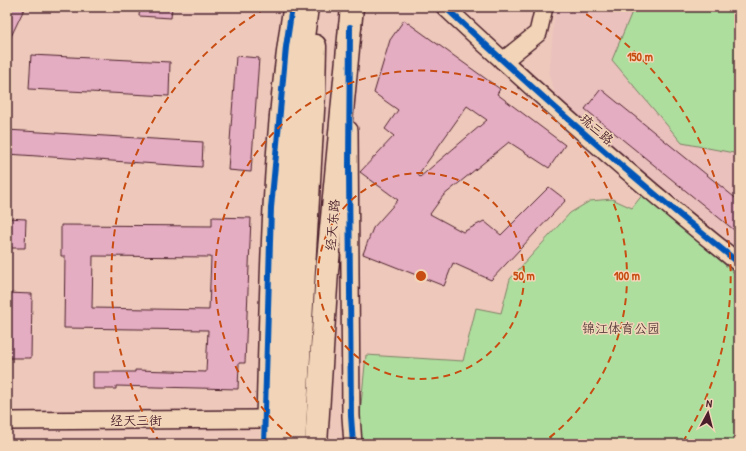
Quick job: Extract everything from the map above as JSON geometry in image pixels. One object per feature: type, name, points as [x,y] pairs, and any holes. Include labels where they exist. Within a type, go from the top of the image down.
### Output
[{"type":"highway","points":[[273,444],[291,179],[301,52],[307,7]]},
{"type":"highway","name":"经天东路","points":[[294,444],[314,93],[316,7]]},
{"type":"highway","name":"经天东路","points":[[316,444],[327,271],[351,17]]},
{"type":"highway","points":[[327,271],[329,444]]},
{"type":"street","points":[[264,444],[271,208],[286,47],[292,7]]},
{"type":"street","name":"琉三路","points":[[445,7],[503,61],[664,203],[739,263]]},
{"type":"street","points":[[503,61],[538,33],[544,7]]},
{"type":"street","points":[[351,17],[349,166],[353,444]]},
{"type":"street","name":"经天三街","points":[[7,421],[265,419]]},
{"type":"shaded area","points":[[555,7],[739,7],[739,249],[558,102],[549,76]]},
{"type":"green space","points":[[634,7],[739,7],[739,154],[682,143],[612,60]]},
{"type":"green space","name":"锦江体育公园","points":[[643,194],[739,277],[739,444],[357,444],[366,355],[463,361],[476,308],[501,313],[510,279],[570,213],[590,201],[612,199],[632,208]]},
{"type":"building","points":[[7,7],[25,7],[7,45]]},
{"type":"building","points":[[140,7],[172,7],[171,18],[139,16]]},
{"type":"building","points":[[404,20],[500,89],[497,94],[565,145],[549,168],[509,142],[443,196],[430,214],[463,232],[484,221],[501,235],[549,187],[566,200],[491,280],[453,263],[444,286],[363,254],[373,228],[398,200],[360,172],[394,136],[385,129],[398,110],[374,93],[390,40]],"holes":[[[467,106],[487,120],[420,177],[418,175]]]},
{"type":"building","points":[[31,55],[170,62],[169,96],[29,89]]},
{"type":"building","points":[[236,56],[259,58],[251,172],[228,170]]},
{"type":"building","points":[[601,89],[739,201],[739,234],[585,109]]},
{"type":"building","points":[[7,130],[203,142],[202,167],[7,154]]},
{"type":"building","points":[[212,217],[251,218],[245,363],[239,363],[238,389],[116,386],[116,389],[93,389],[93,372],[135,372],[135,370],[206,372],[208,330],[64,328],[65,256],[61,256],[61,225],[212,226]],"holes":[[[93,256],[211,257],[209,310],[92,308]]]},
{"type":"building","points":[[7,218],[26,219],[25,248],[7,248]]},
{"type":"building","points":[[7,293],[32,294],[31,358],[7,358]]},
{"type":"cycle path","points":[[264,444],[271,208],[286,47],[292,7]]},
{"type":"cycle path","points":[[445,7],[589,138],[739,263]]},
{"type":"cycle path","points":[[350,27],[349,166],[351,416],[353,444]]}]
